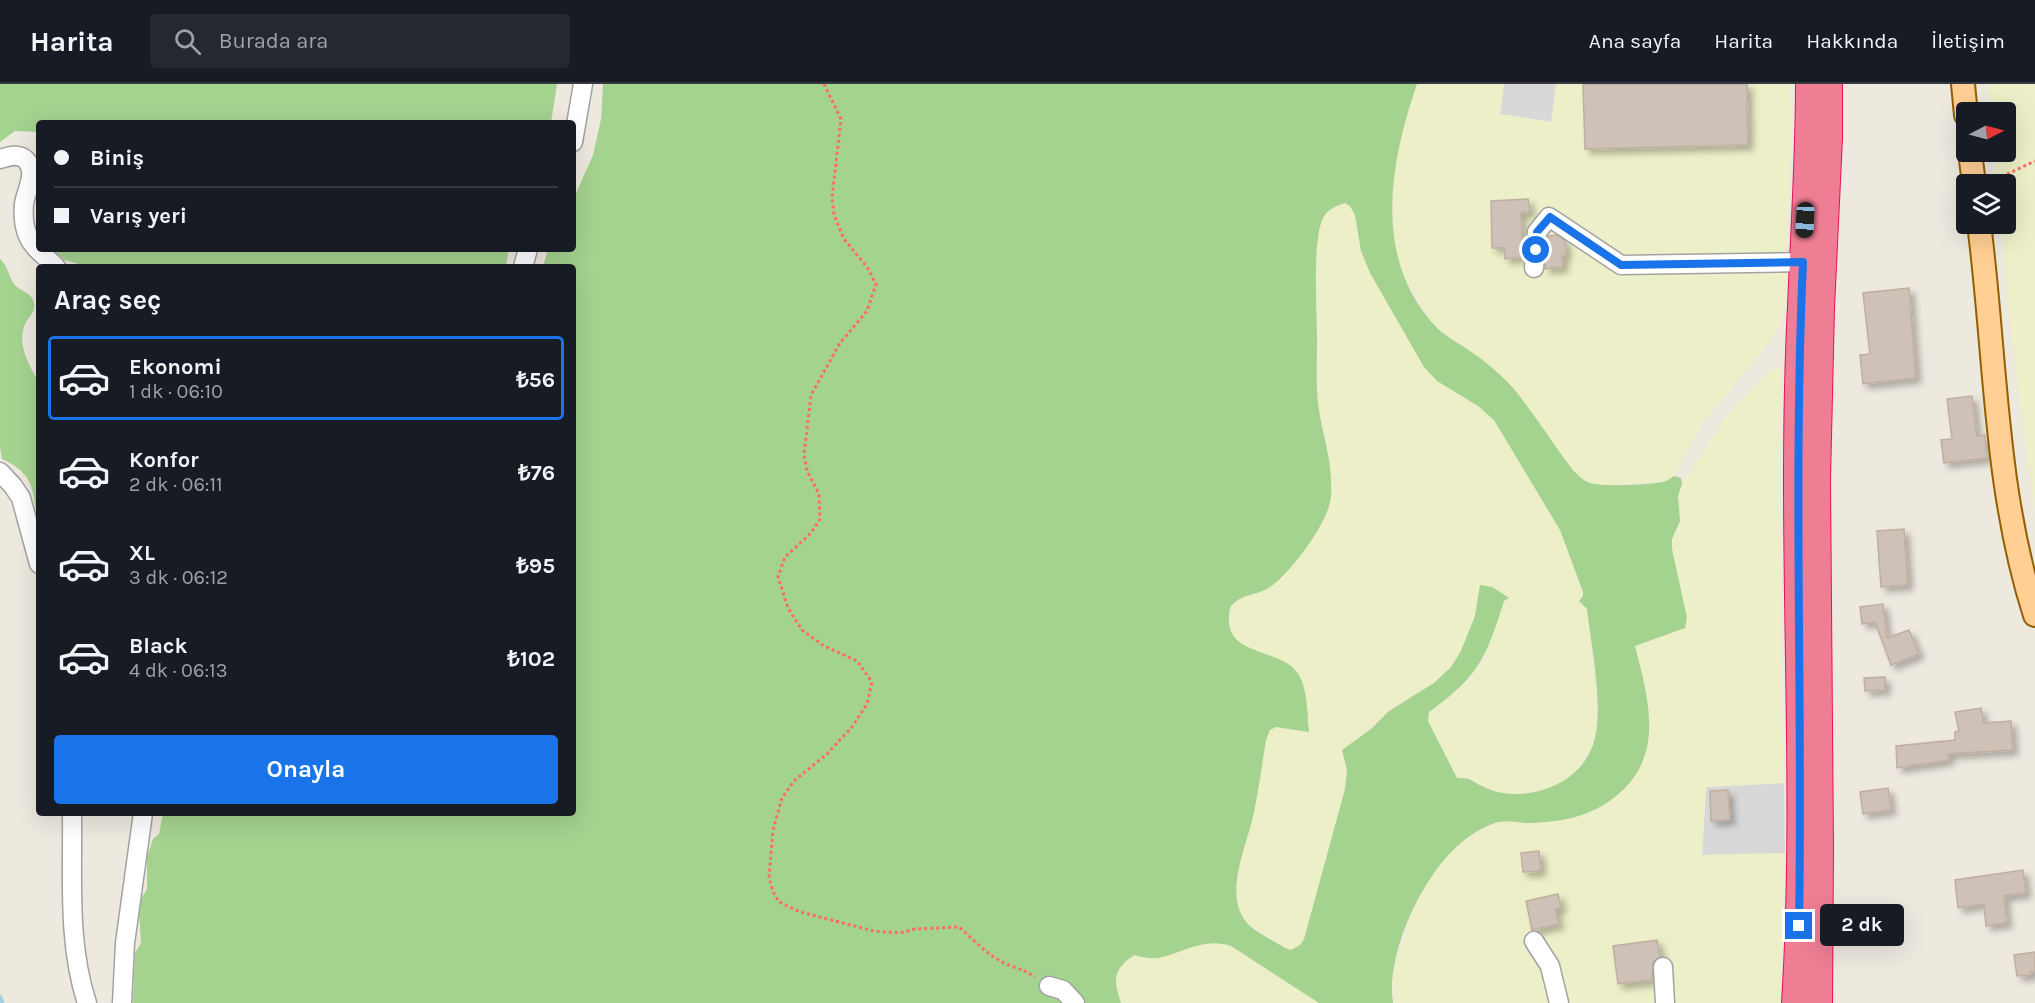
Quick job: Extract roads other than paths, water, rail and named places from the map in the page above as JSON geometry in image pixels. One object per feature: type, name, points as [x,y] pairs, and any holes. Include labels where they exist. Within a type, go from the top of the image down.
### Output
[{"type":"highway","points":[[1795,1003],[1800,851],[1797,480],[1809,84]]},
{"type":"highway","points":[[1819,1003],[1817,480],[1821,308],[1829,138],[1828,84]]},
{"type":"main road","points":[[1963,84],[1965,102]]},
{"type":"main road","points":[[1979,234],[1988,291],[2001,459],[2013,527],[2035,615]]},
{"type":"street","points":[[576,126],[584,84]]},
{"type":"street","points":[[0,159],[18,156],[29,164],[32,174],[24,204],[26,230],[36,249]]},
{"type":"street","points":[[1534,268],[1537,232],[1550,217],[1621,265],[1803,262]]},
{"type":"street","points":[[39,252],[53,264]]},
{"type":"street","points":[[0,472],[21,498],[36,553]]},
{"type":"street","points":[[72,816],[75,935],[78,967],[87,1003]]},
{"type":"street","points":[[122,1003],[125,943],[143,816]]},
{"type":"street","points":[[1534,941],[1550,966],[1559,1003]]},
{"type":"street","points":[[1663,967],[1665,1003]]},
{"type":"street","points":[[1049,986],[1063,990],[1075,1003]]},
{"type":"waterway","points":[[0,997],[2,1003]]}]
